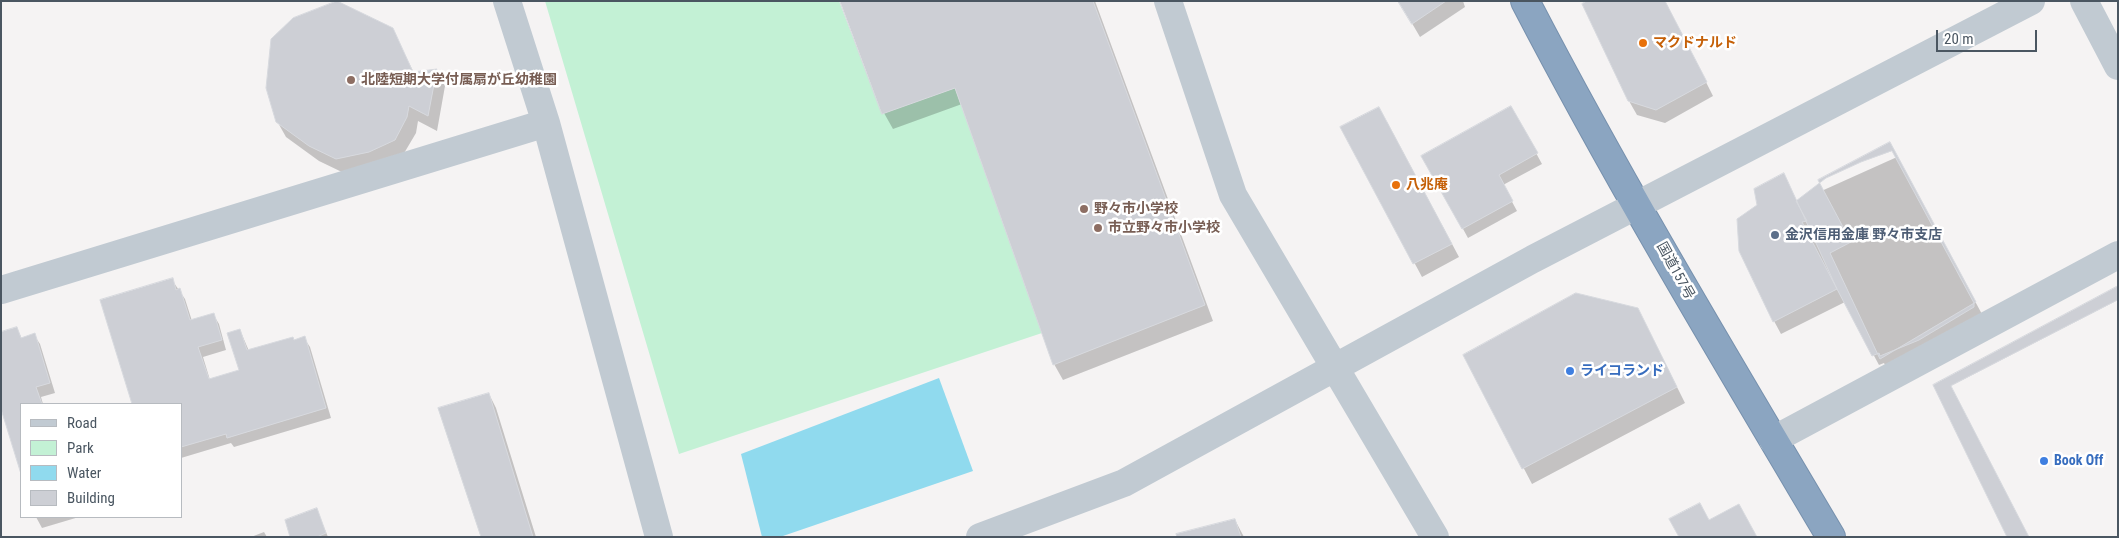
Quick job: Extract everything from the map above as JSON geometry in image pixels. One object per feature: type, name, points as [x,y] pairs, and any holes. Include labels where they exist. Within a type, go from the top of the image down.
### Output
[{"type":"highway","name":"国道157号","points":[[1525,1],[1577,102],[1638,205],[1696,310],[1831,537]]},
{"type":"street","points":[[507,1],[546,123],[659,537]]},
{"type":"street","points":[[1168,1],[1233,194],[1436,537]]},
{"type":"street","points":[[980,537],[1124,483],[1336,366],[1638,205],[2031,1]]},
{"type":"street","points":[[2084,1],[2118,66]]},
{"type":"street","points":[[1,290],[546,123]]},
{"type":"street","points":[[1773,440],[2118,255]]},
{"type":"green space","points":[[545,1],[839,1],[882,113],[955,88],[1042,333],[679,454]]},
{"type":"water","points":[[939,378],[973,471],[780,537],[762,537],[741,454]]},
{"type":"building","name":"北陸短期大学付属扇が丘幼稚園","points":[[337,1],[393,28],[413,72],[437,69],[428,116],[409,106],[407,117],[395,140],[369,152],[336,159],[309,146],[276,122],[266,88],[271,39],[293,18]]},
{"type":"building","name":"野々市小学校","points":[[840,1],[1093,1],[1205,305],[1053,365],[955,88],[882,114]]},
{"type":"building","points":[[1398,1],[1446,1],[1412,24]]},
{"type":"building","name":"マクドナルド","points":[[1587,1],[1665,1],[1707,82],[1656,110],[1628,101],[1582,4]]},
{"type":"building","points":[[1511,106],[1538,153],[1499,175],[1513,201],[1462,229],[1421,156]]},
{"type":"building","name":"八兆庵","points":[[1379,107],[1452,244],[1413,264],[1340,127]]},
{"type":"building","points":[[1890,142],[1976,302],[1880,359],[1830,253],[1851,242],[1818,180]]},
{"type":"building","points":[[1892,151],[1974,303],[1974,307],[1919,340],[1880,356],[1879,353],[1872,356],[1802,222],[1807,221],[1796,201],[1826,178],[1861,162]]},
{"type":"building","name":"金沢信用金庫 野々市支店","points":[[1784,173],[1837,289],[1773,322],[1739,251],[1737,219],[1757,205],[1754,189]]},
{"type":"building","points":[[173,278],[176,290],[180,288],[190,320],[214,313],[222,340],[198,347],[209,379],[239,370],[227,333],[240,329],[247,350],[293,337],[294,340],[305,336],[326,408],[227,438],[226,434],[182,447],[182,403],[132,403],[100,300]]},
{"type":"building","name":"Book Off","points":[[2118,286],[2118,537],[2007,537],[1933,385]]},
{"type":"building","name":"ライコランド","points":[[1576,293],[1638,308],[1677,387],[1522,469],[1463,355]]},
{"type":"building","name":"Book Off","points":[[2118,300],[2118,537],[2029,537],[1951,386]]},
{"type":"building","points":[[17,327],[21,338],[35,333],[50,383],[36,387],[42,403],[20,403],[20,471],[1,409],[1,332]]},
{"type":"building","points":[[489,393],[533,537],[481,537],[438,408]]},
{"type":"building","points":[[1700,503],[1709,520],[1739,504],[1757,537],[1679,537],[1669,519]]},
{"type":"building","points":[[317,508],[326,533],[317,537],[290,537],[285,520]]},
{"type":"building","points":[[1235,519],[1241,537],[1177,537],[1176,534]]},
{"type":"place","name":"マクドナルド","points":[[1643,43]]},
{"type":"place","name":"北陸短期大学付属扇が丘幼稚園","points":[[351,80]]},
{"type":"place","name":"八兆庵","points":[[1396,185]]},
{"type":"place","name":"野々市小学校","points":[[1084,209]]},
{"type":"place","name":"市立野々市小学校","points":[[1098,228]]},
{"type":"place","name":"金沢信用金庫 野々市支店","points":[[1775,235]]},
{"type":"place","name":"ライコランド","points":[[1570,371]]},
{"type":"place","name":"Book Off","points":[[2044,461]]}]
